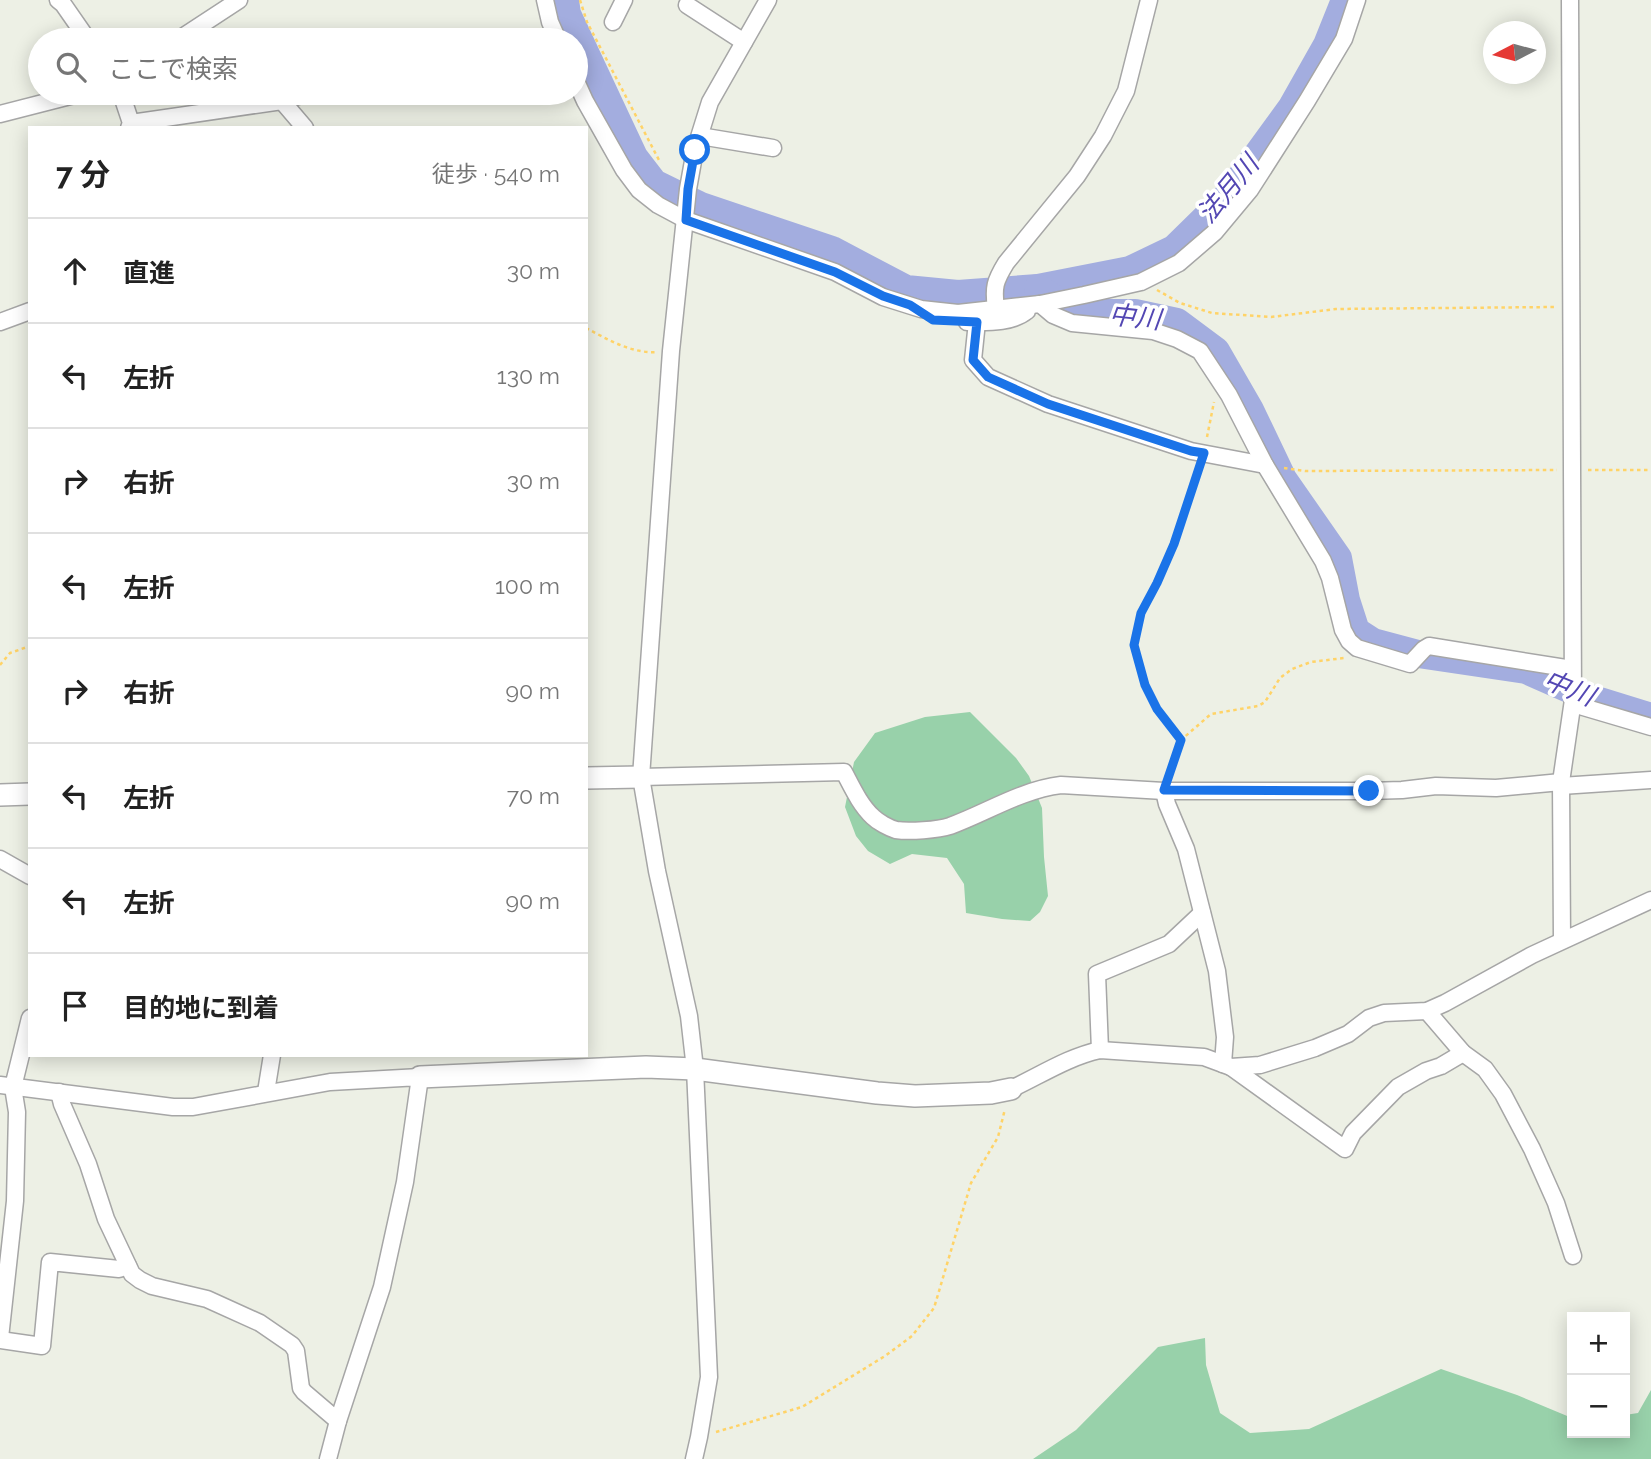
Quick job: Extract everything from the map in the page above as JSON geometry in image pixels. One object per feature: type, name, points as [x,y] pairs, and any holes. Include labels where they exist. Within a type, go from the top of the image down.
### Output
[{"type":"street","points":[[196,28],[239,0]]},
{"type":"street","points":[[545,0],[553,28]]},
{"type":"street","points":[[613,22],[624,0]]},
{"type":"street","points":[[694,1459],[709,1377],[695,1069],[690,1016],[657,871],[641,777],[671,351],[688,189],[695,150],[710,102],[768,0]]},
{"type":"street","points":[[996,305],[995,284],[1006,263],[1077,176],[1103,136],[1126,91],[1149,0]]},
{"type":"street","points":[[587,105],[624,170],[639,190],[658,205],[835,272],[883,296],[921,309],[958,313],[996,305],[1037,304],[1141,282],[1179,262],[1215,232],[1250,190],[1307,101],[1344,38],[1357,0]]},
{"type":"street","points":[[1562,940],[1561,784],[1573,689],[1570,0]]},
{"type":"street","points":[[63,1],[81,28]]},
{"type":"street","points":[[687,5],[744,42]]},
{"type":"street","points":[[0,114],[35,105]]},
{"type":"street","points":[[124,105],[130,126],[258,105]]},
{"type":"street","points":[[285,105],[303,126]]},
{"type":"street","points":[[700,135],[773,148]]},
{"type":"street","points":[[910,305],[933,320],[995,322],[1021,315],[1037,304]]},
{"type":"street","points":[[1037,304],[1072,323],[1153,331],[1200,351],[1229,395],[1265,465],[1323,561],[1343,630],[1357,648],[1410,664],[1429,646],[1573,689],[1651,727]]},
{"type":"street","points":[[0,322],[28,312]]},
{"type":"street","points":[[977,322],[973,360],[988,377],[1060,408],[1191,451],[1265,465]]},
{"type":"street","points":[[588,778],[844,772],[864,808],[875,820],[895,830],[948,827],[1009,799],[1045,787],[1061,785],[1164,790],[1369,791],[1436,786],[1496,788],[1651,780]]},
{"type":"street","points":[[1164,790],[1186,849],[1217,971],[1227,1065]]},
{"type":"street","points":[[0,794],[28,794]]},
{"type":"street","points":[[0,859],[28,875]]},
{"type":"street","points":[[1227,1065],[1260,1065],[1315,1048],[1348,1034],[1369,1018],[1384,1013],[1427,1011],[1521,960],[1651,900]]},
{"type":"street","points":[[1100,1050],[1097,974],[1169,944],[1202,913]]},
{"type":"street","points":[[1427,1011],[1463,1053],[1485,1069],[1503,1094],[1556,1203],[1573,1256]]},
{"type":"street","points":[[28,1024],[7,1086],[17,1112],[15,1201],[0,1339],[42,1346],[50,1262],[119,1269],[128,1266]]},
{"type":"street","points":[[7,1086],[173,1107],[193,1107],[330,1082],[646,1067],[695,1069],[915,1096],[991,1093],[1033,1079],[1062,1062],[1100,1050],[1204,1057],[1227,1065],[1345,1149],[1353,1133],[1398,1087],[1463,1053]]},
{"type":"street","points":[[266,1093],[272,1057]]},
{"type":"street","points":[[328,1459],[382,1287],[405,1182],[420,1077]]},
{"type":"street","points":[[59,1092],[88,1164],[106,1219],[132,1273],[152,1286],[207,1299],[260,1323],[292,1345],[296,1351],[301,1388],[338,1421]]},
{"type":"path","points":[[580,0],[587,22],[660,162]]},
{"type":"path","points":[[1141,282],[1180,303],[1212,313],[1271,317],[1336,309],[1572,306]]},
{"type":"path","points":[[588,329],[615,343],[649,352],[671,351]]},
{"type":"path","points":[[1181,740],[1157,709],[1145,685],[1134,645],[1141,613],[1174,544],[1204,453],[1215,394],[1214,372]]},
{"type":"path","points":[[1285,468],[1305,471],[1651,470]]},
{"type":"path","points":[[0,665],[10,653],[28,647]]},
{"type":"path","points":[[1164,790],[1181,740],[1210,714],[1258,706],[1265,702],[1280,678],[1292,669],[1311,662],[1347,658]]},
{"type":"path","points":[[699,1437],[802,1407],[885,1356],[912,1336],[934,1308],[971,1183],[998,1137],[1011,1088]]},
{"type":"green space","points":[[970,712],[1016,758],[1029,776],[1042,808],[1048,896],[1040,912],[1030,921],[966,913],[964,884],[947,858],[912,854],[890,864],[868,851],[856,836],[845,807],[854,762],[875,733],[925,717]]},
{"type":"green space","points":[[1205,1338],[1206,1365],[1220,1413],[1250,1433],[1309,1429],[1441,1369],[1517,1395],[1567,1416],[1567,1438],[1630,1438],[1630,1414],[1638,1413],[1651,1390],[1651,1459],[1033,1459],[1076,1430],[1158,1347]]},
{"type":"waterway","name":"中川","points":[[565,0],[567,14],[574,28]]},
{"type":"waterway","name":"中川","points":[[588,59],[634,157],[654,183],[701,206],[832,250],[906,289],[958,294],[1038,288],[1130,270],[1174,249],[1225,199],[1292,107],[1327,45],[1345,0]]},
{"type":"waterway","name":"中川","points":[[1038,288],[1076,313],[1135,313],[1177,322],[1216,351],[1250,410],[1283,479],[1338,558],[1346,600],[1356,631],[1373,642],[1418,654],[1526,670],[1587,697],[1651,717]]},
{"type":"route","points":[[695,150],[686,220],[835,272],[883,296],[910,305],[933,320],[977,322],[973,360],[988,377],[1048,404],[1120,429],[1204,453],[1174,544],[1141,613],[1134,645],[1145,685],[1157,709],[1181,740],[1164,790],[1369,791]]},
{"type":"water label","name":"法月川","points":[[1228,189]]}]
